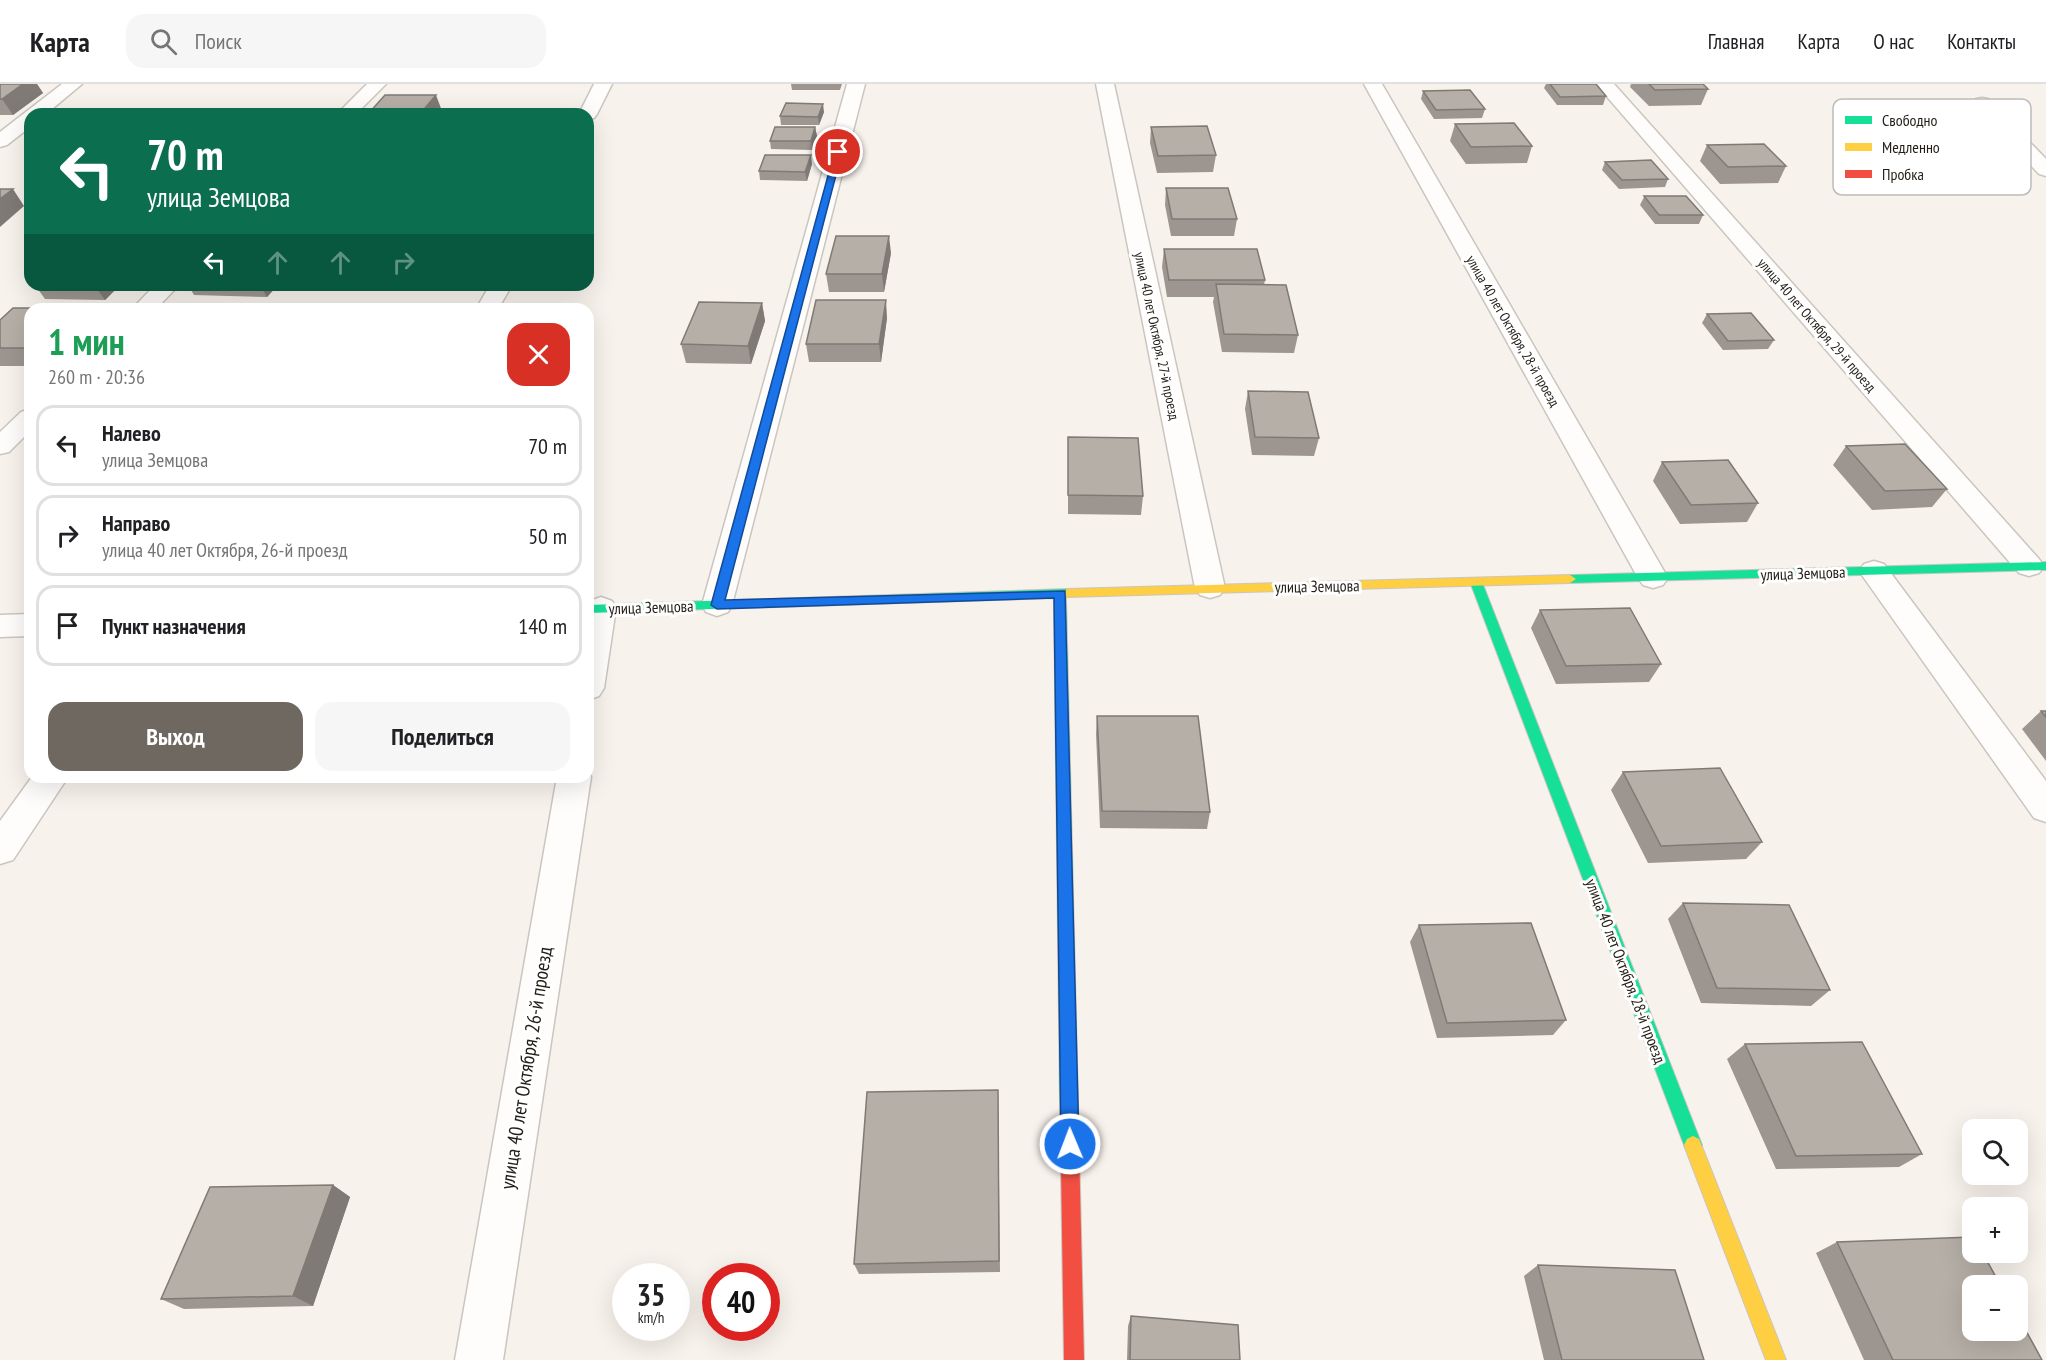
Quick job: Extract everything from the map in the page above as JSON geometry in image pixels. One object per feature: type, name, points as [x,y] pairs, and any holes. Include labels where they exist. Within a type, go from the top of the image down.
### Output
[{"type":"street","points":[[43,108],[73,84]]},
{"type":"street","points":[[352,108],[377,84]]},
{"type":"street","points":[[591,108],[603,84]]},
{"type":"street","points":[[717,605],[856,84]]},
{"type":"street","name":"улица 40 лет Октября, 27-й проезд","points":[[1105,84],[1210,588]]},
{"type":"street","name":"улица 40 лет Октября, 28-й проезд","points":[[1373,84],[1653,578]]},
{"type":"street","name":"улица 40 лет Октября, 29-й проезд","points":[[1605,84],[2037,566]]},
{"type":"street","points":[[0,141],[24,123]]},
{"type":"street","points":[[2031,154],[2046,170]]},
{"type":"street","points":[[148,303],[162,291]]},
{"type":"street","points":[[0,446],[24,423]]},
{"type":"street","name":"улица Земцова","points":[[594,609],[1210,588],[2037,566]]},
{"type":"street","points":[[1875,571],[2046,808]]},
{"type":"street","name":"улица 40 лет Октября, 28-й проезд","points":[[1476,582],[1776,1360]]},
{"type":"street","points":[[1060,594],[1074,1360]]},
{"type":"street","points":[[0,626],[24,625]]},
{"type":"street","points":[[0,849],[47,783]]},
{"type":"street","name":"улица 40 лет Октября, 26-й проезд","points":[[479,1360],[573,783]]},
{"type":"building","points":[[0,84],[23,84],[0,99]]},
{"type":"building","points":[[1550,84],[1596,84],[1606,96],[1560,97]]},
{"type":"building","points":[[1649,84],[1703,84],[1708,89],[1655,90]]},
{"type":"building","points":[[1470,90],[1485,109],[1436,110],[1423,91]]},
{"type":"building","points":[[385,95],[436,95],[425,108],[373,108]]},
{"type":"building","points":[[786,103],[823,104],[818,117],[780,116]]},
{"type":"building","points":[[1514,123],[1532,146],[1471,147],[1455,124]]},
{"type":"building","points":[[1207,126],[1216,155],[1158,156],[1151,127]]},
{"type":"building","points":[[775,127],[815,127],[811,141],[770,141]]},
{"type":"building","points":[[1764,144],[1786,166],[1728,167],[1707,145]]},
{"type":"building","points":[[765,155],[811,155],[805,172],[759,171]]},
{"type":"building","points":[[1651,160],[1668,179],[1622,180],[1605,162]]},
{"type":"building","points":[[1166,188],[1228,188],[1237,219],[1172,219]]},
{"type":"building","points":[[0,189],[13,189],[0,199]]},
{"type":"building","points":[[1644,196],[1686,196],[1703,215],[1659,215]]},
{"type":"building","points":[[836,236],[889,236],[882,274],[826,274]]},
{"type":"building","points":[[1164,249],[1257,249],[1265,280],[1169,280]]},
{"type":"building","points":[[1216,284],[1286,285],[1298,335],[1224,334]]},
{"type":"building","points":[[816,300],[886,300],[879,344],[806,344]]},
{"type":"building","points":[[699,302],[762,303],[748,346],[681,344]]},
{"type":"building","points":[[13,308],[24,308],[24,348],[0,348],[0,320]]},
{"type":"building","points":[[1751,313],[1774,340],[1728,341],[1707,314]]},
{"type":"building","points":[[1248,391],[1308,392],[1319,438],[1255,437]]},
{"type":"building","points":[[1068,437],[1138,438],[1143,496],[1068,495]]},
{"type":"building","points":[[1905,444],[1947,489],[1885,491],[1846,446]]},
{"type":"building","points":[[1728,460],[1758,503],[1691,505],[1662,462]]},
{"type":"building","points":[[1630,608],[1661,664],[1566,666],[1540,610]]},
{"type":"building","points":[[1097,716],[1198,716],[1210,812],[1102,811]]},
{"type":"building","points":[[1720,768],[1762,842],[1661,846],[1623,772]]},
{"type":"building","points":[[1683,903],[1789,905],[1830,990],[1717,988]]},
{"type":"building","points":[[1531,923],[1566,1020],[1447,1023],[1419,925]]},
{"type":"building","points":[[1862,1042],[1922,1154],[1796,1156],[1745,1044]]},
{"type":"building","points":[[998,1090],[999,1261],[854,1264],[867,1092]]},
{"type":"building","points":[[333,1185],[293,1296],[161,1299],[210,1187]]},
{"type":"building","points":[[1962,1237],[1962,1263],[1988,1263],[1995,1275],[1962,1275],[1962,1341],[2028,1341],[2028,1334],[2042,1360],[1893,1360],[1837,1242]]},
{"type":"building","points":[[1538,1265],[1675,1270],[1704,1360],[1562,1360]]},
{"type":"building","points":[[1131,1316],[1238,1325],[1240,1360],[1130,1360]]},
{"type":"traffic: fast","points":[[1570,579],[2046,566]]},
{"type":"traffic: fast","points":[[1476,582],[1693,1145]]},
{"type":"traffic: fast","points":[[594,609],[1067,593]]},
{"type":"traffic: fast","points":[[1060,594],[1069,1104]]},
{"type":"traffic: slow","points":[[1067,593],[1570,579]]},
{"type":"traffic: slow","points":[[1693,1145],[1776,1360]]},
{"type":"traffic: jam","points":[[1069,1104],[1074,1360]]},
{"type":"route","points":[[838,152],[717,605],[1060,594],[1070,1144]]}]
